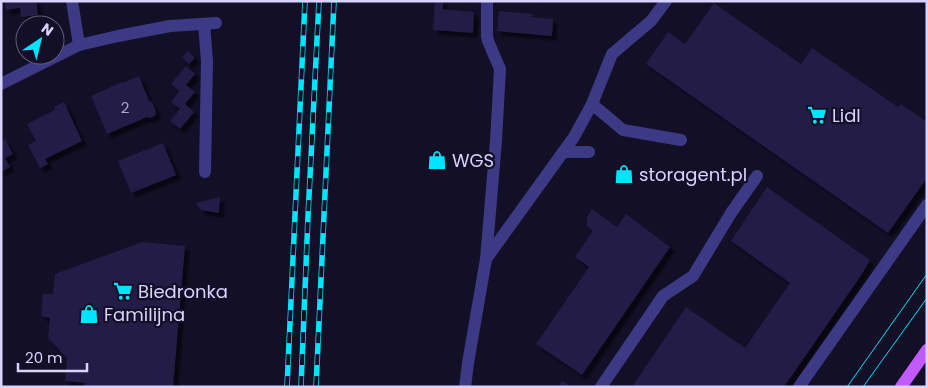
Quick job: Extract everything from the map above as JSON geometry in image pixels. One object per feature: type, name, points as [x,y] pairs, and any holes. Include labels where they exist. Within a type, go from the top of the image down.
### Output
[{"type":"main road","points":[[901,387],[927,350]]},
{"type":"street","points":[[72,1],[80,46]]},
{"type":"street","points":[[465,387],[486,259],[496,141],[500,69],[487,36],[487,1]]},
{"type":"street","points":[[486,259],[564,152],[592,104],[612,54],[651,22],[666,1]]},
{"type":"street","points":[[1,84],[80,46],[118,36],[170,26],[210,23],[207,61],[205,172]]},
{"type":"street","points":[[592,104],[623,130],[681,140]]},
{"type":"street","points":[[564,152],[589,152]]},
{"type":"street","points":[[601,387],[663,296],[693,276],[731,213],[757,176]]},
{"type":"street","points":[[799,387],[927,204]]},
{"type":"building","points":[[5,1],[36,1],[38,15],[21,15],[20,8],[6,10]]},
{"type":"building","points":[[435,1],[443,1],[443,9],[474,12],[473,33],[433,30]]},
{"type":"building","name":"Lidl","points":[[714,3],[801,64],[812,48],[898,107],[901,104],[927,122],[927,178],[888,233],[646,64],[668,32],[685,44]]},
{"type":"building","points":[[499,11],[533,14],[532,17],[553,19],[552,36],[497,31]]},
{"type":"building","points":[[188,51],[195,58],[189,64],[182,57]]},
{"type":"building","points":[[186,66],[195,74],[186,85],[195,92],[185,104],[194,112],[180,129],[170,121],[180,109],[171,102],[179,91],[171,84]]},
{"type":"building","points":[[139,76],[149,101],[152,102],[156,112],[155,116],[147,117],[107,134],[91,96]]},
{"type":"building","points":[[64,102],[82,141],[45,159],[48,164],[40,168],[28,145],[36,141],[27,124],[55,110],[54,107]]},
{"type":"building","points":[[5,139],[13,154],[5,158],[10,167],[1,172],[1,141]]},
{"type":"building","points":[[163,143],[176,175],[131,193],[118,161]]},
{"type":"building","points":[[767,187],[870,260],[862,274],[784,387],[632,387],[686,307],[745,348],[790,283],[731,241]]},
{"type":"building","points":[[220,197],[219,213],[201,210],[196,203]]},
{"type":"building","points":[[592,209],[617,227],[626,214],[670,247],[582,375],[536,344],[589,267],[575,257],[593,231],[587,226],[587,217]]},
{"type":"building","points":[[142,242],[185,246],[173,387],[84,387],[85,383],[65,381],[67,358],[48,338],[50,318],[41,316],[43,294],[53,294],[55,274]]},
{"type":"building","points":[[562,381],[571,387],[558,387]]},
{"type":"tram line","points":[[847,387],[927,274]]},
{"type":"tram line","points":[[863,387],[927,298]]},
{"type":"railway","points":[[287,387],[305,1]]},
{"type":"railway","points":[[301,387],[319,1]]},
{"type":"railway","points":[[316,387],[334,1]]},
{"type":"place","name":"Lidl","points":[[817,115]]},
{"type":"place","name":"WGS","points":[[437,160]]},
{"type":"place","name":"storagent.pl","points":[[624,174]]},
{"type":"place","name":"Biedronka","points":[[123,291]]},
{"type":"place","name":"Familijna","points":[[89,314]]}]
